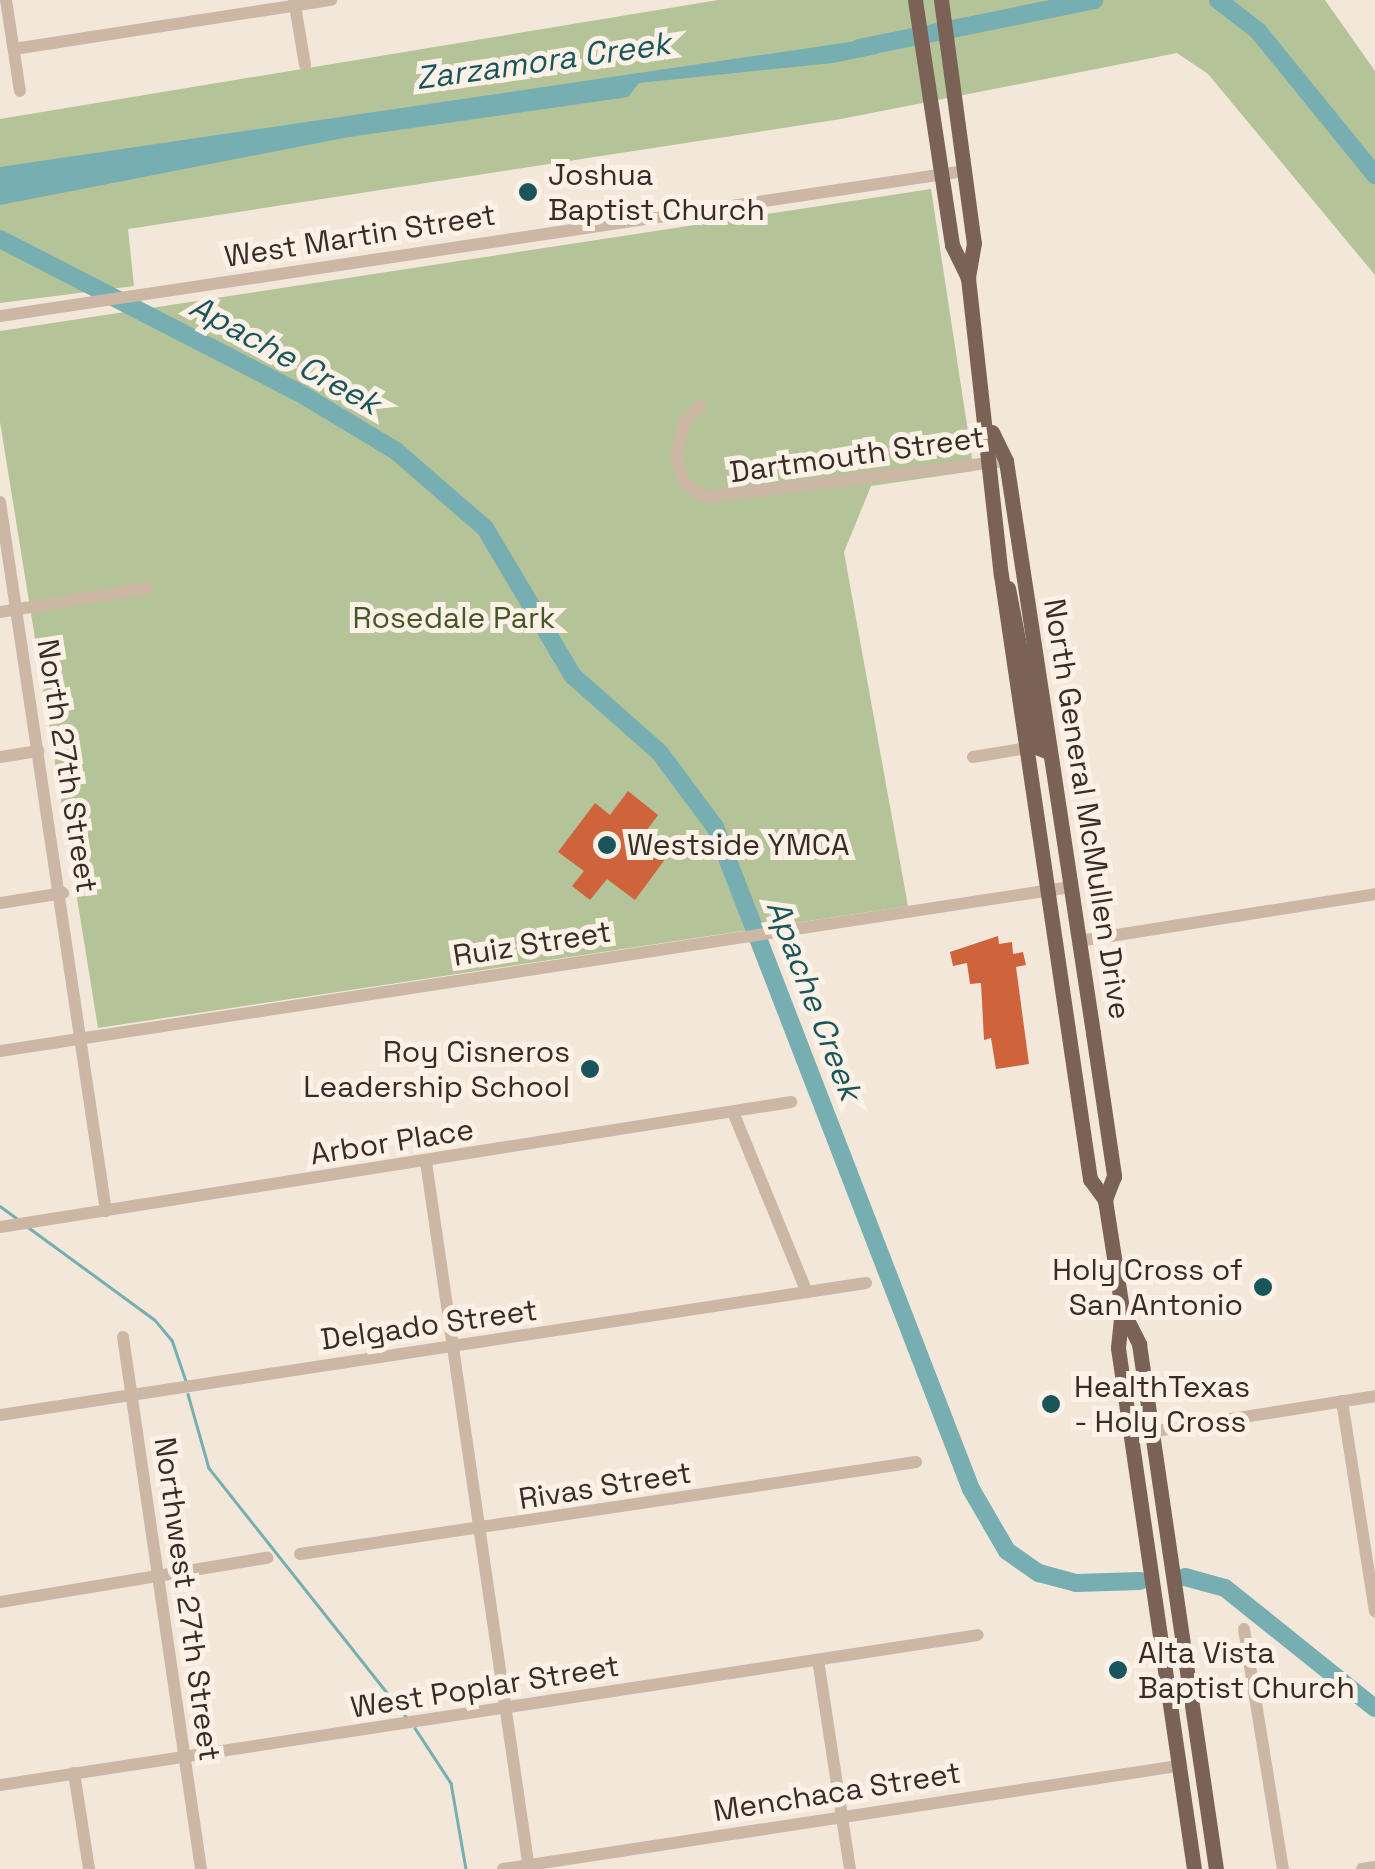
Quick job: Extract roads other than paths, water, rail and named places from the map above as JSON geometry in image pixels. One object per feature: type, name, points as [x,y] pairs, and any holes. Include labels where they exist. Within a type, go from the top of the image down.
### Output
[{"type":"main road","name":"North General McMullen Drive","points":[[915,0],[952,246],[968,278],[991,430],[986,464],[1090,1180],[1105,1200],[1122,1309],[1118,1348],[1194,1869]]},
{"type":"main road","name":"North General McMullen Drive","points":[[941,0],[974,243],[968,278]]},
{"type":"main road","name":"North General McMullen Drive","points":[[991,430],[1006,461],[1114,1176],[1105,1200]]},
{"type":"main road","points":[[1002,576],[1018,606],[1039,748],[1050,752]]},
{"type":"main road","name":"North General McMullen Drive","points":[[1122,1309],[1138,1344],[1216,1869]]},
{"type":"street","points":[[6,0],[20,91]]},
{"type":"street","points":[[14,49],[331,0]]},
{"type":"street","points":[[294,3],[305,65]]},
{"type":"street","name":"West Martin Street","points":[[0,316],[965,171]]},
{"type":"street","name":"Dartmouth Street","points":[[701,406],[685,420],[676,456],[686,484],[707,497],[1006,461]]},
{"type":"street","name":"North 27th Street","points":[[0,502],[63,893],[82,1037]]},
{"type":"street","points":[[0,612],[147,588]]},
{"type":"street","points":[[973,757],[1027,748]]},
{"type":"street","points":[[0,757],[38,751]]},
{"type":"street","name":"Ruiz Street","points":[[0,1051],[1070,887]]},
{"type":"street","points":[[0,903],[63,893]]},
{"type":"street","points":[[1078,941],[1375,894]]},
{"type":"street","points":[[82,1037],[106,1211]]},
{"type":"street","name":"Arbor Place","points":[[2,1227],[790,1102]]},
{"type":"street","points":[[733,1112],[807,1292]]},
{"type":"street","points":[[426,1162],[528,1867]]},
{"type":"street","name":"Delgado Street","points":[[0,1415],[866,1283]]},
{"type":"street","name":"Northwest 27th Street","points":[[123,1337],[201,1869]]},
{"type":"street","points":[[1130,1436],[1375,1396]]},
{"type":"street","points":[[1342,1402],[1375,1611]]},
{"type":"street","name":"Rivas Street","points":[[300,1554],[478,1531],[916,1462]]},
{"type":"street","points":[[0,1602],[267,1558]]},
{"type":"street","points":[[1244,1629],[1283,1869]]},
{"type":"street","name":"West Poplar Street","points":[[0,1785],[395,1728],[978,1635]]},
{"type":"street","points":[[818,1660],[850,1869]]},
{"type":"street","name":"Menchaca Street","points":[[503,1869],[1178,1766]]},
{"type":"street","points":[[74,1774],[89,1869]]},
{"type":"street","points":[[1362,1869],[1375,1867]]},
{"type":"water","points":[[877,38],[877,54],[833,63],[639,83],[628,97],[349,137],[0,205],[0,167]]},
{"type":"waterway","name":"Zarzamora Creek","points":[[859,48],[1094,0]]},
{"type":"waterway","name":"Zarzamora Creek","points":[[1218,0],[1258,31],[1375,175]]},
{"type":"waterway","name":"Apache Creek","points":[[0,239],[298,392],[396,451],[485,528],[573,676],[660,753],[715,827],[971,1489],[1007,1551],[1039,1573],[1076,1583],[1140,1581]]},
{"type":"waterway","points":[[0,1206],[18,1219]]},
{"type":"waterway","points":[[28,1227],[155,1320],[172,1340],[186,1381]]},
{"type":"waterway","points":[[188,1394],[209,1468],[407,1718]]},
{"type":"waterway","name":"Apache Creek","points":[[1185,1577],[1225,1588],[1375,1708]]},
{"type":"waterway","points":[[415,1728],[451,1783],[466,1869]]},
{"type":"place","name":"Joshua Baptist Church","points":[[528,192]]},
{"type":"place","name":"Westside YMCA","points":[[607,845]]},
{"type":"place","name":"Roy Cisneros Leadership School","points":[[590,1069]]},
{"type":"place","name":"Holy Cross of San Antonio","points":[[1263,1287]]},
{"type":"place","name":"HealthTexas - Holy Cross","points":[[1051,1404]]},
{"type":"place","name":"Alta Vista Baptist Church","points":[[1118,1670]]},
{"type":"park label","name":"Rosedale Park","points":[[454,618]]}]
